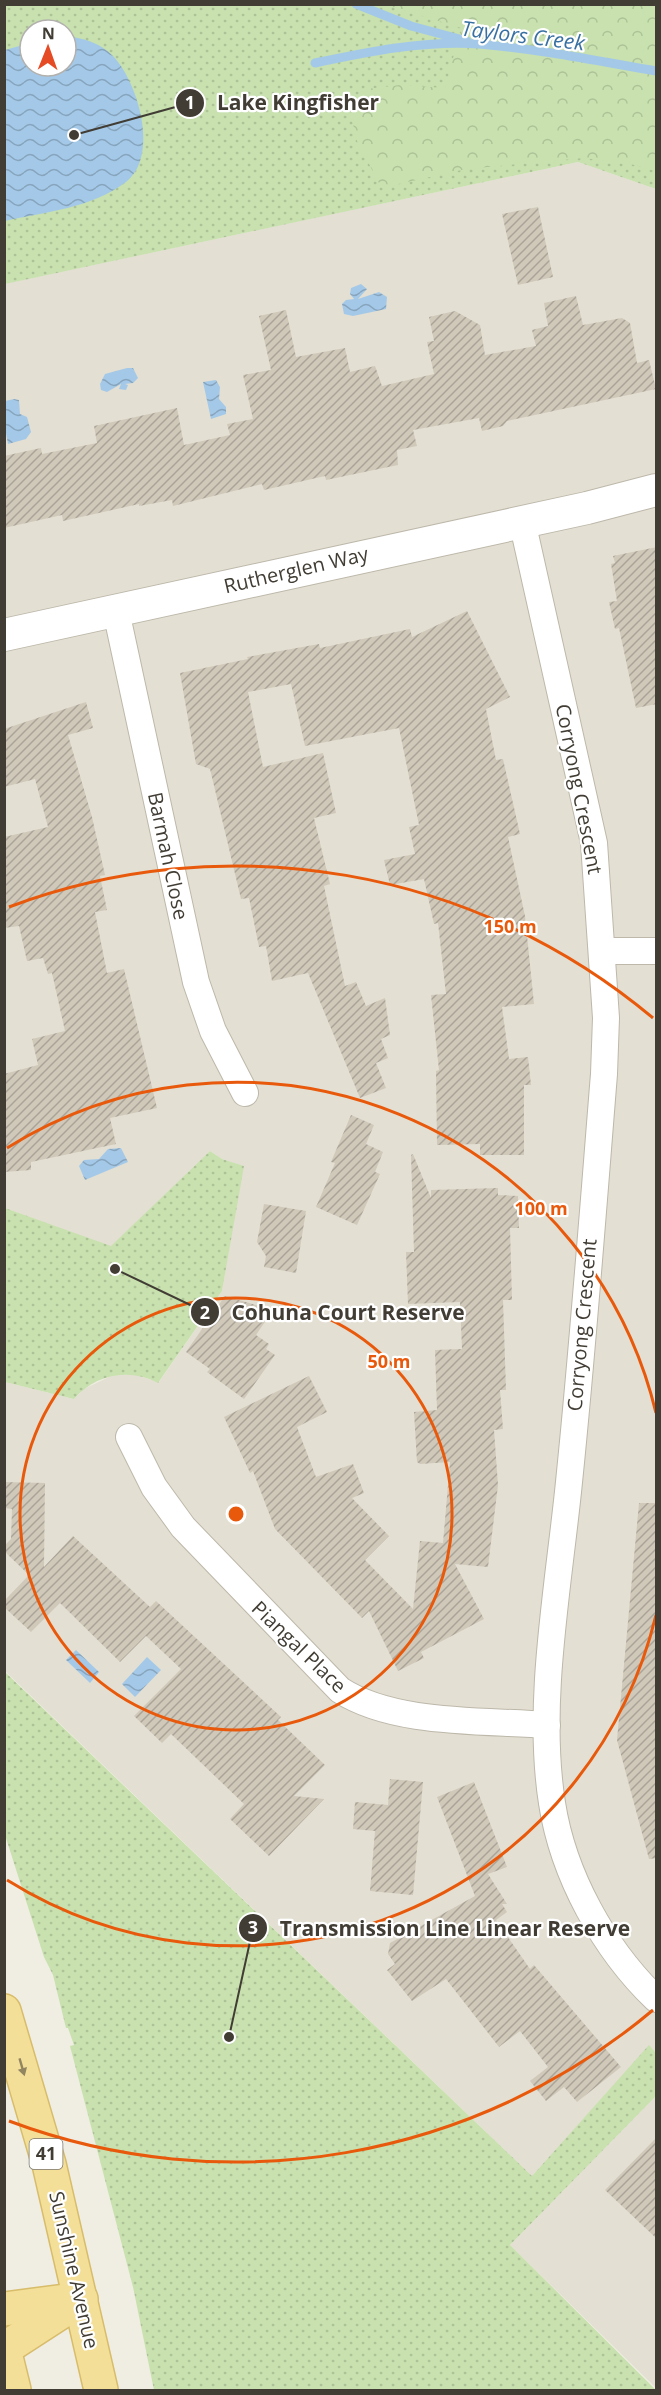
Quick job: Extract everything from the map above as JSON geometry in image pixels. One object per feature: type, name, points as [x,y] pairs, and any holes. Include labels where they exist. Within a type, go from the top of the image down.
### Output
[{"type":"main road","name":"Sunshine Avenue","points":[[4,2012],[49,2164],[101,2391]]},
{"type":"main road","points":[[4,2309],[81,2299]]},
{"type":"main road","points":[[14,2391],[4,2349],[81,2299]]},
{"type":"street","name":"Rutherglen Way","points":[[4,635],[587,508],[657,490]]},
{"type":"street","name":"Rutherglen Way","points":[[587,508],[657,500]]},
{"type":"street","name":"Corryong Crescent","points":[[522,521],[594,843],[606,1018],[604,1064],[547,1725],[552,1803],[562,1845],[576,1882],[620,1960],[657,1999]]},
{"type":"street","name":"Barmah Close","points":[[116,611],[196,982],[213,1031],[245,1093]]},
{"type":"street","points":[[602,951],[657,951]]},
{"type":"street","name":"Piangal Place","points":[[129,1437],[154,1487],[183,1527],[340,1690],[359,1702],[407,1715],[547,1725]]},
{"type":"shaded area","points":[[578,162],[656,189],[656,2053],[649,2046],[532,2176],[5,1671],[5,1382],[74,1399],[84,1389],[111,1376],[132,1374],[159,1382],[222,1291],[243,1166],[222,1159],[210,1151],[111,1247],[5,1208],[4,284]]},
{"type":"shaded area","points":[[656,2096],[656,2388],[510,2245]]},
{"type":"green space","points":[[4,5],[656,5],[656,189],[578,162],[5,284]]},
{"type":"green space","points":[[387,5],[656,5],[656,171],[635,165],[584,158],[466,169],[394,185],[379,183],[357,141],[352,120],[366,89],[400,85],[445,88],[461,28]]},
{"type":"green space","points":[[210,1151],[222,1159],[244,1166],[222,1291],[158,1383],[136,1376],[113,1376],[92,1384],[74,1399],[5,1382],[5,1208],[111,1246]]},
{"type":"green space","points":[[4,1671],[532,2176],[649,2045],[656,2053],[656,2096],[510,2245],[656,2390],[154,2390],[133,2287],[70,2046],[74,2045],[68,2028],[66,2028],[53,1975],[44,1957],[5,1835]]},
{"type":"water","points":[[78,38],[104,48],[113,56],[130,83],[142,119],[142,155],[136,170],[126,182],[98,198],[68,208],[5,221],[5,50],[18,46],[18,78],[78,78]]},
{"type":"water","points":[[361,284],[367,289],[358,299],[379,292],[387,297],[386,309],[353,316],[344,314],[342,304],[346,300],[354,299],[350,294],[351,288]]},
{"type":"water","points":[[133,368],[138,378],[133,383],[125,384],[128,385],[126,390],[119,389],[121,384],[107,392],[101,390],[100,384],[105,374]]},
{"type":"water","points":[[216,380],[220,387],[219,399],[226,407],[226,414],[211,419],[203,382]]},
{"type":"water","points":[[19,400],[20,414],[27,417],[31,432],[26,439],[8,444],[5,428],[5,401]]},
{"type":"water","points":[[121,1148],[128,1162],[85,1180],[79,1166],[84,1160],[99,1159],[108,1149]]},
{"type":"water","points":[[76,1650],[99,1672],[90,1683],[66,1660]]},
{"type":"water","points":[[147,1657],[161,1670],[135,1697],[122,1684]]},
{"type":"building","points":[[538,207],[553,277],[518,285],[502,214]]},
{"type":"building","points":[[576,296],[583,325],[622,318],[630,323],[637,363],[649,360],[656,389],[507,421],[503,426],[482,431],[479,418],[413,430],[417,446],[397,450],[398,465],[326,480],[325,476],[264,490],[262,484],[173,506],[172,500],[139,506],[139,504],[63,521],[62,515],[4,528],[4,456],[41,448],[42,454],[97,443],[94,426],[177,408],[184,445],[230,435],[227,424],[253,419],[243,375],[271,370],[259,316],[286,310],[296,357],[345,348],[350,372],[375,366],[382,386],[434,374],[427,342],[434,341],[429,317],[455,311],[480,325],[485,355],[536,346],[532,330],[548,326],[544,303]]},
{"type":"building","points":[[657,547],[657,704],[636,708],[619,628],[615,629],[609,602],[617,601],[611,564],[615,563],[613,556]]},
{"type":"building","points":[[467,611],[510,697],[486,709],[496,760],[503,759],[520,834],[508,837],[525,916],[534,1004],[502,1007],[509,1059],[528,1057],[531,1085],[524,1085],[524,1155],[480,1155],[480,1144],[437,1145],[436,1071],[439,1070],[431,995],[446,994],[438,923],[434,924],[424,879],[390,885],[384,860],[415,854],[409,827],[419,825],[399,728],[305,746],[291,684],[248,692],[263,767],[323,753],[336,813],[314,818],[330,884],[324,886],[345,986],[356,982],[366,1006],[385,998],[390,1035],[381,1039],[388,1058],[376,1063],[386,1088],[360,1098],[308,973],[272,981],[266,946],[259,947],[249,898],[241,899],[210,769],[196,764],[180,673],[248,659],[247,657],[319,644],[320,648],[410,629],[412,637]]},
{"type":"building","points":[[86,702],[93,728],[68,735],[92,817],[105,875],[100,876],[107,910],[95,912],[107,973],[124,969],[157,1108],[110,1118],[116,1144],[31,1162],[31,1170],[4,1172],[4,1074],[38,1065],[32,1039],[65,1031],[52,973],[48,974],[43,958],[27,961],[19,926],[4,928],[4,837],[48,827],[35,779],[4,787],[4,729]]},
{"type":"building","points":[[351,1115],[374,1125],[366,1144],[383,1152],[375,1172],[380,1174],[357,1225],[316,1207],[335,1163],[331,1162]]},
{"type":"building","points":[[413,1154],[431,1198],[431,1190],[498,1188],[498,1195],[518,1196],[519,1228],[510,1228],[512,1300],[503,1300],[506,1390],[500,1390],[503,1429],[494,1430],[498,1485],[488,1567],[455,1564],[484,1619],[421,1652],[424,1658],[398,1671],[369,1611],[362,1618],[275,1529],[253,1471],[250,1473],[224,1417],[309,1376],[327,1412],[297,1427],[316,1477],[353,1464],[364,1493],[352,1498],[389,1536],[365,1560],[413,1609],[420,1541],[443,1543],[450,1462],[420,1464],[417,1462],[414,1412],[437,1410],[435,1350],[462,1349],[460,1302],[408,1304],[406,1252],[414,1252],[411,1155]]},
{"type":"building","points":[[264,1204],[306,1211],[296,1273],[264,1267],[266,1256],[257,1242]]},
{"type":"building","points":[[225,1296],[273,1310],[256,1335],[269,1344],[266,1349],[275,1355],[244,1399],[207,1372],[210,1369],[186,1352]]},
{"type":"building","points":[[4,1482],[45,1483],[44,1567],[73,1536],[150,1607],[156,1601],[281,1717],[278,1720],[325,1765],[294,1796],[324,1799],[269,1856],[230,1819],[244,1804],[171,1734],[162,1743],[134,1716],[181,1669],[146,1636],[120,1662],[60,1603],[31,1632],[4,1607],[4,1601],[29,1575],[4,1551],[4,1546],[11,1539],[12,1509],[4,1508]]},
{"type":"building","points":[[639,1503],[657,1503],[657,1858],[649,1859],[617,1740]]},
{"type":"building","points":[[390,1779],[423,1782],[413,1895],[370,1891],[375,1831],[353,1829],[355,1802],[388,1805]]},
{"type":"building","points":[[474,1782],[507,1867],[488,1874],[507,1904],[502,1904],[507,1912],[496,1920],[530,1969],[534,1965],[621,2067],[577,2102],[564,2087],[546,2101],[530,2081],[548,2067],[520,2031],[499,2047],[446,1979],[412,2001],[387,1970],[395,1964],[388,1954],[390,1943],[475,1896],[437,1797]]},
{"type":"building","points":[[657,2137],[657,2239],[605,2190]]},
{"type":"waterway","points":[[356,4],[411,26],[467,41]]},
{"type":"waterway","name":"Taylors Creek","points":[[315,63],[396,48],[459,43],[524,49],[656,71]]},
{"type":"place","name":"Lake Kingfisher","points":[[74,135]]},
{"type":"place","name":"Cohuna Court Reserve","points":[[115,1269]]},
{"type":"place","name":"Transmission Line Linear Reserve","points":[[229,2037]]}]
